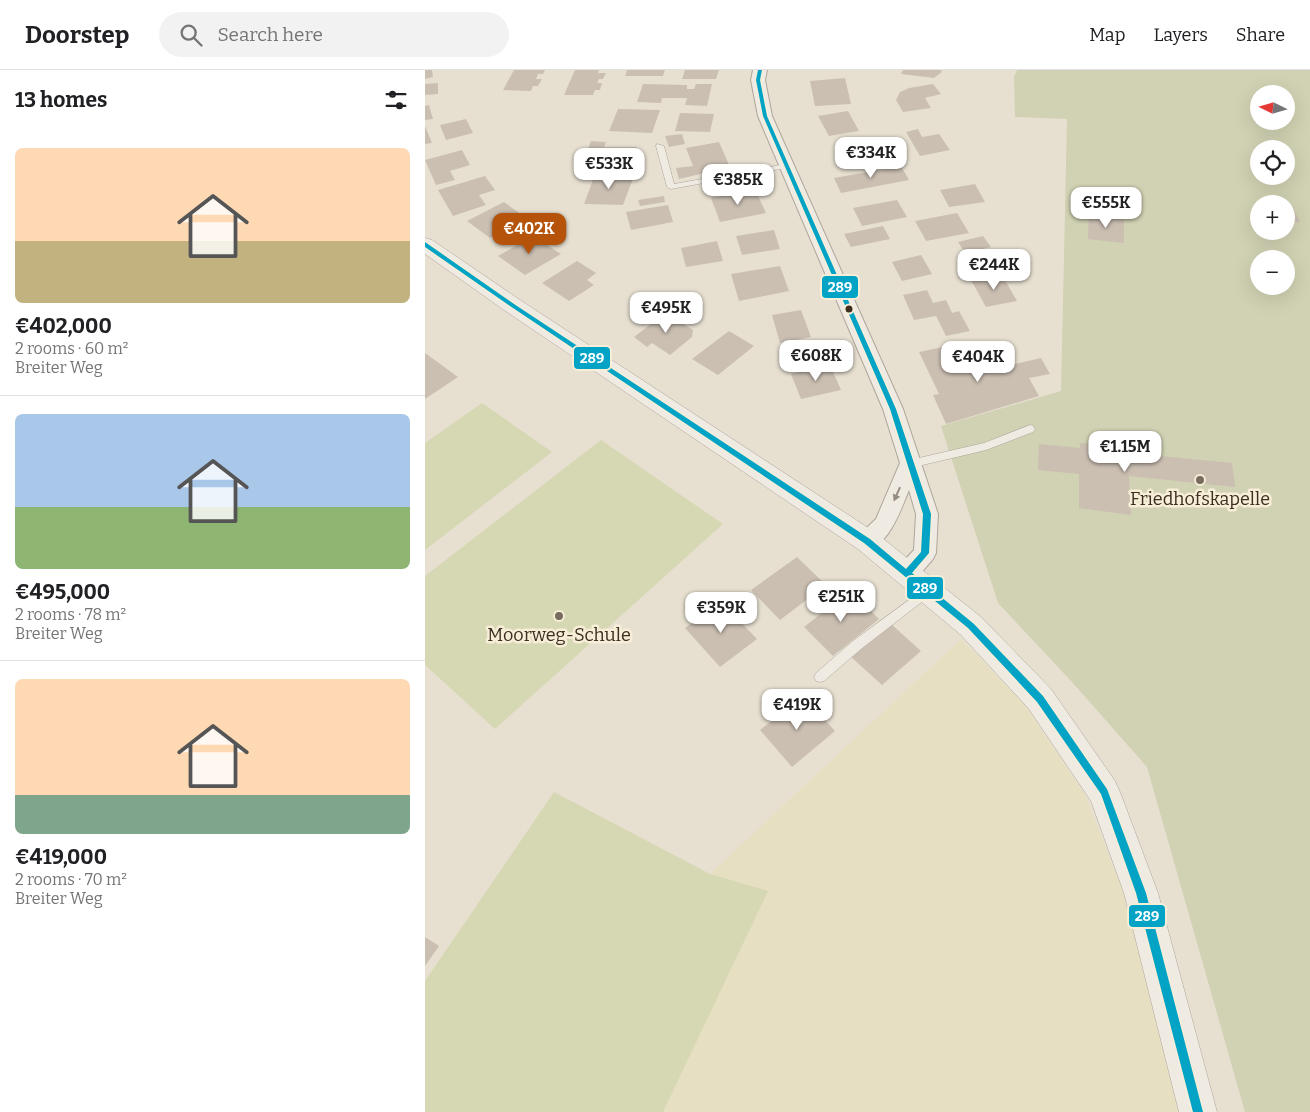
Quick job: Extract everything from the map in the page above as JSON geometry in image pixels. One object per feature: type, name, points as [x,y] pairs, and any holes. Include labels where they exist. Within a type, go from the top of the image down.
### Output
[{"type":"street","points":[[760,70],[758,80],[765,116],[893,409],[927,514],[925,554],[917,582]]},
{"type":"street","points":[[425,244],[511,305],[867,542],[971,626],[1040,699],[1104,792],[1141,893],[1197,1112]]},
{"type":"street","points":[[867,542],[884,524],[910,464]]},
{"type":"lane","points":[[659,146],[671,187],[787,166]]},
{"type":"lane","points":[[910,464],[986,446],[1030,429]]},
{"type":"lane","points":[[820,677],[857,645],[917,582]]},
{"type":"shaded area","points":[[961,639],[1024,704],[1085,795],[1124,894],[1179,1112],[663,1112],[767,891],[710,874]]},
{"type":"green space","points":[[1017,70],[1310,70],[1310,1112],[1245,1112],[1147,767],[1072,682],[998,603],[941,426],[1061,391],[1067,119],[1015,117],[1014,77]]},
{"type":"green space","points":[[482,403],[552,452],[425,550],[425,443]]},
{"type":"green space","points":[[601,440],[723,524],[495,729],[425,665],[425,576]]},
{"type":"green space","points":[[554,792],[710,874],[768,891],[663,1112],[425,1112],[425,981]]},
{"type":"building","points":[[425,70],[432,70],[433,77],[425,79]]},
{"type":"building","points":[[514,70],[545,70],[543,74],[538,74],[536,79],[542,79],[538,86],[533,86],[531,91],[503,90]]},
{"type":"building","points":[[575,70],[599,70],[598,73],[606,73],[603,79],[599,79],[597,83],[602,83],[600,90],[595,90],[593,95],[564,95]]},
{"type":"building","points":[[627,70],[665,70],[663,76],[625,76]]},
{"type":"building","points":[[685,70],[719,70],[716,79],[682,79]]},
{"type":"building","points":[[903,70],[941,70],[942,72],[934,78],[901,74]]},
{"type":"building","points":[[845,78],[851,104],[815,106],[810,81]]},
{"type":"building","points":[[438,83],[438,94],[425,95],[425,84]]},
{"type":"building","points":[[643,84],[687,85],[687,89],[694,89],[696,84],[712,84],[707,106],[685,105],[687,98],[662,98],[661,103],[637,102]]},
{"type":"building","points":[[933,84],[941,94],[925,98],[931,108],[903,112],[896,100],[900,92],[909,88]]},
{"type":"building","points":[[429,105],[433,119],[425,120],[425,106]]},
{"type":"building","points":[[618,109],[660,110],[652,133],[609,131]]},
{"type":"building","points":[[848,111],[859,131],[829,136],[818,116]]},
{"type":"building","points":[[680,113],[714,114],[710,132],[675,131]]},
{"type":"building","points":[[466,119],[473,133],[446,140],[440,125]]},
{"type":"building","points":[[425,126],[432,143],[425,144]]},
{"type":"building","points":[[918,129],[922,137],[939,134],[950,150],[920,156],[906,132]]},
{"type":"building","points":[[682,134],[685,144],[669,147],[665,136]]},
{"type":"building","points":[[591,141],[606,142],[604,147],[637,147],[630,168],[597,167],[602,152],[587,152]]},
{"type":"building","points":[[719,142],[730,167],[679,179],[676,168],[693,166],[686,148]]},
{"type":"building","points":[[866,144],[876,161],[846,167],[836,149]]},
{"type":"building","points":[[462,150],[470,165],[450,171],[455,180],[436,185],[425,160]]},
{"type":"building","points":[[901,166],[909,180],[841,193],[834,178]]},
{"type":"building","points":[[595,174],[634,176],[623,205],[584,204]]},
{"type":"building","points":[[485,176],[495,190],[479,195],[486,205],[453,216],[438,190]]},
{"type":"building","points":[[975,184],[985,202],[949,207],[940,190]]},
{"type":"building","points":[[755,189],[766,213],[720,222],[711,198]]},
{"type":"building","points":[[664,196],[665,202],[640,206],[638,200]]},
{"type":"building","points":[[897,200],[907,217],[862,226],[853,208]]},
{"type":"building","points":[[504,202],[526,218],[490,238],[467,221]]},
{"type":"building","points":[[668,205],[673,222],[631,230],[626,212]]},
{"type":"building","points":[[1295,212],[1300,222],[1295,222]]},
{"type":"building","points":[[957,213],[969,233],[926,241],[915,221]]},
{"type":"building","points":[[1089,214],[1124,218],[1124,243],[1088,239]]},
{"type":"building","points":[[883,226],[890,239],[851,247],[844,234]]},
{"type":"building","points":[[774,230],[780,249],[742,255],[736,236]]},
{"type":"building","points":[[533,236],[561,254],[525,275],[498,256]]},
{"type":"building","points":[[983,236],[991,247],[965,253],[958,242]]},
{"type":"building","points":[[717,241],[723,261],[686,267],[681,248]]},
{"type":"building","points":[[921,255],[932,274],[902,281],[892,262]]},
{"type":"building","points":[[577,261],[596,273],[587,280],[594,285],[569,301],[542,283]]},
{"type":"building","points":[[780,266],[789,291],[739,301],[731,274]]},
{"type":"building","points":[[1002,275],[1017,301],[986,307],[971,280]]},
{"type":"building","points":[[927,290],[933,303],[946,300],[952,313],[959,311],[970,331],[946,336],[936,316],[914,320],[903,295]]},
{"type":"building","points":[[801,310],[811,337],[780,343],[772,315]]},
{"type":"building","points":[[665,313],[693,330],[692,337],[670,355],[652,343],[647,347],[634,337]]},
{"type":"building","points":[[729,331],[754,346],[718,375],[692,359]]},
{"type":"building","points":[[957,344],[966,363],[982,359],[988,370],[1041,358],[1050,374],[1029,378],[1039,396],[946,424],[933,395],[939,394],[919,352]]},
{"type":"building","points":[[425,353],[458,377],[425,399]]},
{"type":"building","points":[[830,365],[841,390],[801,399],[791,374]]},
{"type":"building","name":"Friedhofskapelle","points":[[1080,443],[1129,448],[1129,453],[1232,463],[1235,487],[1129,476],[1131,515],[1079,508],[1079,474],[1038,470],[1039,444],[1080,448]]},
{"type":"building","points":[[797,557],[826,585],[780,620],[751,590]]},
{"type":"building","points":[[850,591],[879,619],[833,656],[804,627]]},
{"type":"building","points":[[721,602],[757,639],[720,667],[685,628]]},
{"type":"building","points":[[890,623],[921,651],[882,685],[851,657]]},
{"type":"building","points":[[803,696],[835,731],[792,767],[760,730]]},
{"type":"building","points":[[425,937],[439,946],[425,966]]},
{"type":"transit line","name":"289","points":[[760,70],[758,80],[765,116],[893,409],[927,514],[925,553],[907,573]]},
{"type":"transit line","name":"289","points":[[425,244],[512,305],[867,541],[971,626],[1040,699],[1104,792],[1141,893],[1198,1112]]},
{"type":"place","name":"Friedhofskapelle","points":[[1200,480]]},
{"type":"place","name":"Moorweg-Schule","points":[[559,616]]}]
